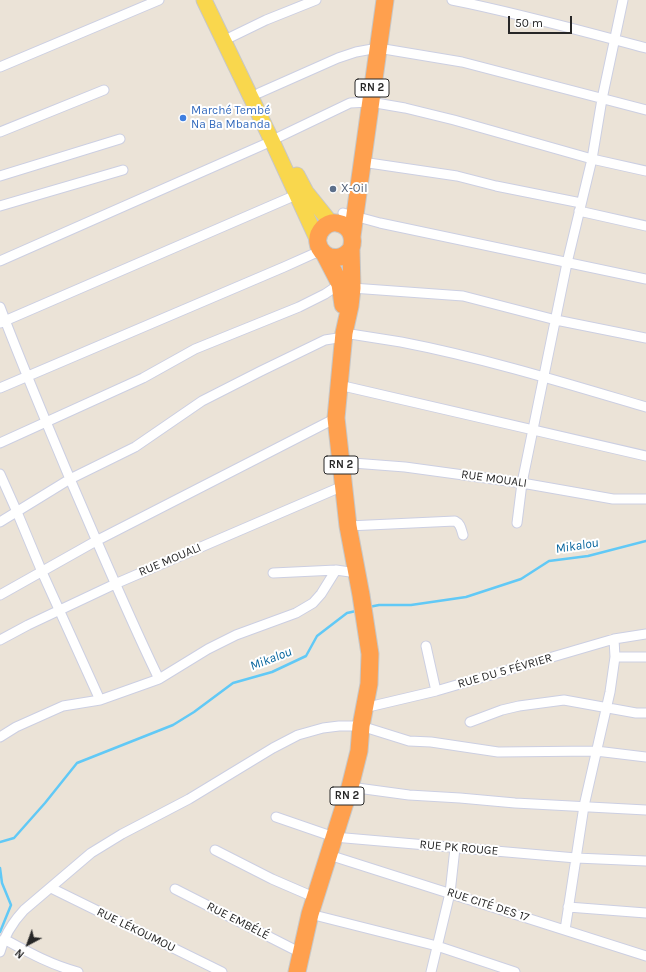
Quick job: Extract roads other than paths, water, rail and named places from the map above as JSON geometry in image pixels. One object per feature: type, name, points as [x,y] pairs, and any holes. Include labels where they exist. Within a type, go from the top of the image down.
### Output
[{"type":"highway","name":"RN 2","points":[[300,971],[301,953],[313,906],[350,787],[369,684],[370,654],[362,595],[348,526],[336,418],[344,335],[350,306],[346,286],[352,243],[341,219],[361,169],[385,0]]},
{"type":"highway","points":[[341,219],[326,226],[318,235],[321,248],[346,286]]},
{"type":"highway","points":[[321,248],[331,257],[337,258],[347,254],[352,243]]},
{"type":"main road","points":[[204,0],[301,184],[313,201],[341,219]]},
{"type":"main road","points":[[213,0],[259,93],[296,195],[321,248]]},
{"type":"street","points":[[0,67],[159,0]]},
{"type":"street","points":[[231,37],[266,20],[316,0]]},
{"type":"street","points":[[452,0],[496,9],[646,48]]},
{"type":"street","points":[[517,522],[522,483],[567,262],[592,159],[602,99],[623,0]]},
{"type":"street","points":[[259,93],[338,58],[356,52],[378,48],[462,62],[646,110]]},
{"type":"street","points":[[0,132],[104,90]]},
{"type":"street","points":[[0,261],[276,139],[350,103],[370,102],[405,108],[454,120],[592,159],[646,170]]},
{"type":"street","points":[[0,176],[120,140]]},
{"type":"street","points":[[361,169],[457,176],[580,207],[646,226]]},
{"type":"street","points":[[0,206],[123,170]]},
{"type":"street","points":[[3,322],[296,195]]},
{"type":"street","points":[[341,219],[380,223],[646,280]]},
{"type":"street","points":[[0,388],[284,267],[312,254],[321,248]]},
{"type":"street","points":[[0,443],[143,378],[195,349],[299,307],[325,294],[346,286],[421,294],[463,296],[556,320],[646,338]]},
{"type":"street","points":[[0,307],[3,322],[28,376],[96,541],[159,679]]},
{"type":"street","points":[[0,522],[70,478],[135,447],[202,402],[325,340],[344,335],[416,345],[544,377],[646,407]]},
{"type":"street","points":[[339,385],[646,456]]},
{"type":"street","points":[[0,595],[96,541],[336,418]]},
{"type":"street","name":"RUE MOUALI","points":[[340,462],[404,467],[522,483],[613,499],[646,499]]},
{"type":"street","points":[[0,474],[42,572],[100,700]]},
{"type":"street","name":"RUE MOUALI","points":[[0,640],[28,625],[115,584],[343,486]]},
{"type":"street","points":[[348,526],[455,521],[461,526],[463,535]]},
{"type":"street","points":[[0,737],[16,727],[63,706],[100,700],[159,679],[202,652],[226,640],[296,614],[306,608],[321,594],[336,570]]},
{"type":"street","points":[[273,572],[336,570],[358,574]]},
{"type":"street","name":"RUE DU 5 FÉVRIER","points":[[364,708],[436,691],[614,639],[646,634]]},
{"type":"street","points":[[565,930],[584,806],[607,707],[615,657],[614,639]]},
{"type":"street","points":[[426,646],[436,691]]},
{"type":"street","points":[[615,657],[646,657]]},
{"type":"street","points":[[470,722],[502,710],[548,701],[564,700],[636,713],[646,713]]},
{"type":"street","points":[[0,952],[4,939],[16,918],[91,853],[122,834],[189,799],[291,739],[323,728],[361,726],[409,741],[431,742],[498,752],[522,753],[596,751],[646,757]]},
{"type":"street","points":[[350,787],[409,796],[646,810]]},
{"type":"street","name":"RUE PK ROUGE","points":[[276,817],[334,837],[576,858],[646,860]]},
{"type":"street","points":[[431,972],[450,893],[455,848]]},
{"type":"street","points":[[215,850],[272,879],[313,906],[515,972]]},
{"type":"street","name":"RUE CITÉ DES 17","points":[[329,855],[646,956]]},
{"type":"street","name":"RUE LÉKOUMOU","points":[[51,888],[222,972]]},
{"type":"street","name":"RUE EMBÉLÉ","points":[[175,889],[301,953]]},
{"type":"street","points":[[568,907],[646,913]]},
{"type":"street","points":[[4,939],[45,961],[78,972]]},
{"type":"waterway","name":"Mikalou","points":[[369,607],[379,605],[411,605],[466,597],[521,579],[549,561],[588,556],[646,541]]},
{"type":"waterway","name":"Mikalou","points":[[0,842],[14,838],[45,803],[77,763],[173,725],[194,712],[233,683],[272,672],[306,656],[317,636],[347,613],[356,611]]},
{"type":"waterway","name":"Mikalou","points":[[0,868],[2,883],[11,905],[0,932]]},
{"type":"place","name":"Marché Tembé Na Ba Mbanda","points":[[183,118]]},
{"type":"place","name":"X-Oil","points":[[333,189]]}]
